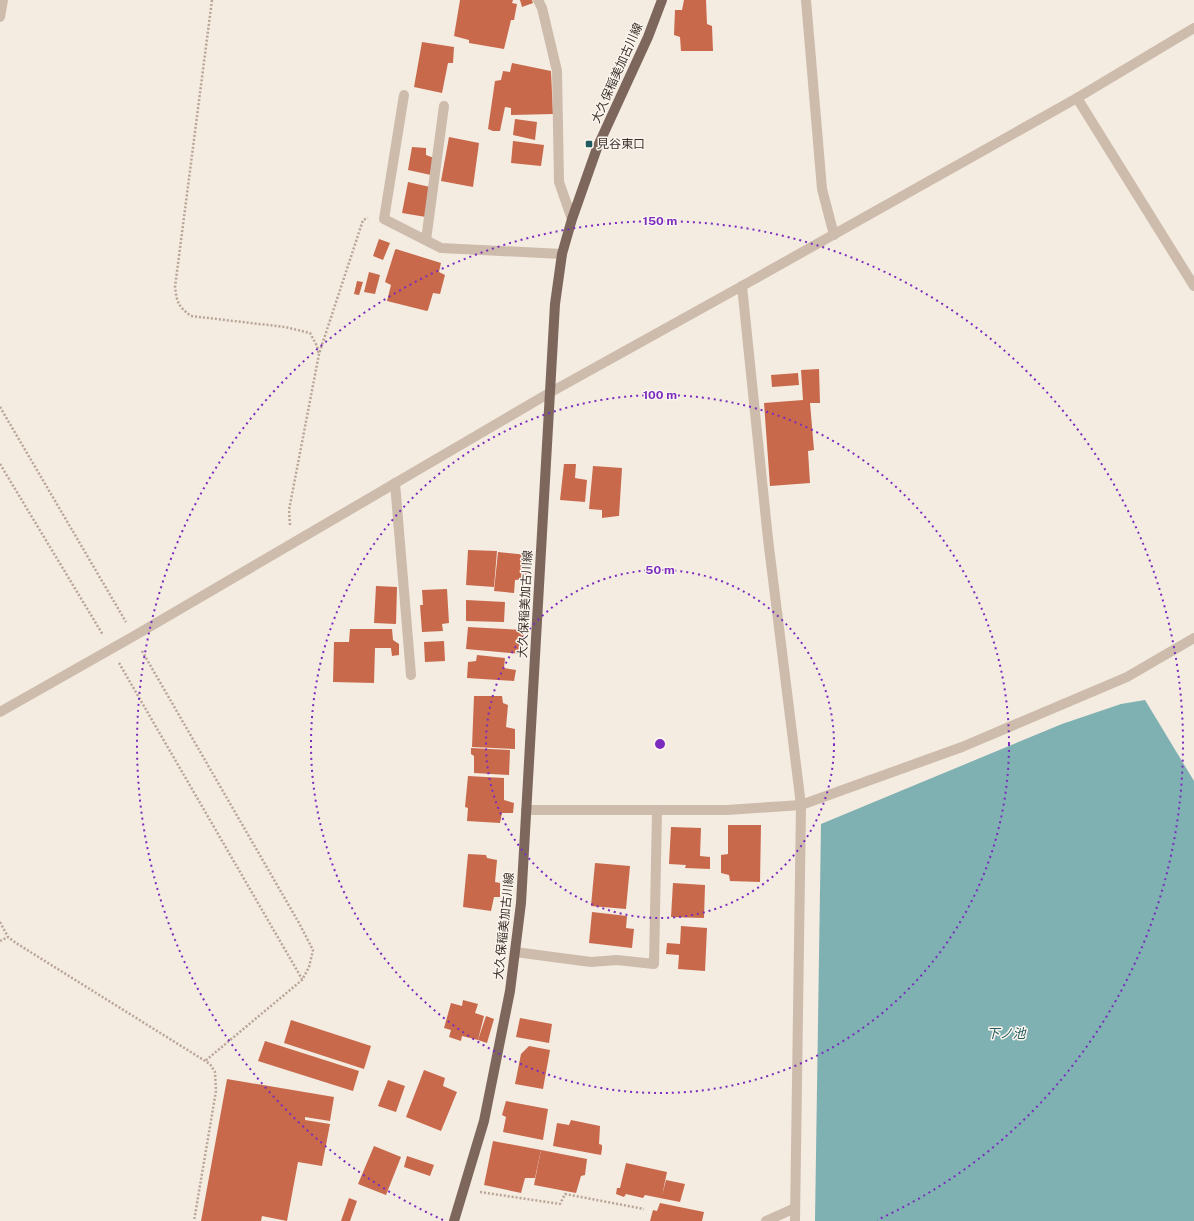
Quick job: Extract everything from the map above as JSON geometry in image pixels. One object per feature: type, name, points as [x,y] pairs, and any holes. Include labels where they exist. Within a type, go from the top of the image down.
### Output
[{"type":"main road","name":"大久保稲美加古川線","points":[[454,1221],[484,1121],[510,991],[521,903],[556,304],[562,254],[572,219],[598,148],[648,37],[662,0]]},
{"type":"street","points":[[0,17],[3,0]]},
{"type":"street","points":[[538,0],[542,8],[557,71],[559,182],[572,219]]},
{"type":"street","points":[[806,0],[822,189],[834,234]]},
{"type":"street","points":[[0,712],[134,636],[551,392],[1077,98],[1194,28]]},
{"type":"street","points":[[404,95],[384,220],[441,248],[562,254]]},
{"type":"street","points":[[1077,98],[1194,286]]},
{"type":"street","points":[[426,240],[444,106]]},
{"type":"street","points":[[742,286],[768,539],[801,806],[795,1221]]},
{"type":"street","points":[[395,483],[411,675]]},
{"type":"street","points":[[526,810],[727,810],[801,806],[962,747],[1127,677],[1194,638]]},
{"type":"street","points":[[515,952],[591,962],[616,960],[654,964],[658,810]]},
{"type":"street","points":[[766,1221],[795,1208]]},
{"type":"path","points":[[212,0],[175,287],[176,299],[181,308],[191,316],[285,327],[310,333],[317,346],[318,354]]},
{"type":"path","points":[[292,544],[289,510],[318,354],[363,220],[369,218],[384,220]]},
{"type":"path","points":[[0,407],[300,923],[313,950],[309,967],[302,980],[205,1061]]},
{"type":"path","points":[[0,464],[111,649],[302,980]]},
{"type":"path","points":[[0,922],[8,937],[16,943],[210,1064],[215,1072],[216,1092],[194,1221]]},
{"type":"path","points":[[0,941],[8,937]]},
{"type":"path","points":[[464,1189],[560,1204],[565,1194],[644,1209]]},
{"type":"water","name":"下ノ池","points":[[1145,700],[1194,781],[1194,1221],[815,1221],[821,824],[1062,724],[1121,704]]},
{"type":"building","points":[[460,0],[513,0],[512,3],[517,4],[514,20],[511,20],[504,49],[469,43],[469,40],[454,36]]},
{"type":"building","points":[[520,0],[532,0],[533,3],[522,7]]},
{"type":"building","points":[[684,0],[706,0],[707,24],[712,26],[713,51],[681,51],[680,37],[674,35],[675,10],[682,10]]},
{"type":"building","points":[[422,42],[454,47],[453,63],[448,63],[442,93],[414,87]]},
{"type":"building","points":[[512,63],[551,71],[553,114],[511,115],[511,108],[505,107],[500,131],[493,131],[488,129],[495,81],[501,80],[503,71],[510,72]]},
{"type":"building","points":[[515,119],[537,122],[535,140],[513,135]]},
{"type":"building","points":[[449,137],[479,143],[473,187],[441,181]]},
{"type":"building","points":[[513,141],[544,145],[541,166],[511,163]]},
{"type":"building","points":[[412,147],[426,148],[426,155],[434,158],[431,175],[408,170]]},
{"type":"building","points":[[408,182],[430,187],[426,217],[402,213]]},
{"type":"building","points":[[379,239],[390,243],[383,260],[373,256]]},
{"type":"building","points":[[396,249],[441,263],[439,272],[445,275],[440,294],[433,293],[427,311],[387,301],[391,285],[385,282]]},
{"type":"building","points":[[369,272],[380,275],[375,294],[364,292]]},
{"type":"building","points":[[357,281],[363,282],[359,295],[354,294]]},
{"type":"building","points":[[819,369],[820,403],[810,403],[814,450],[808,451],[810,483],[770,486],[764,403],[803,400],[801,370]]},
{"type":"building","points":[[798,373],[799,385],[772,387],[771,375]]},
{"type":"building","points":[[564,464],[576,464],[575,478],[587,480],[585,502],[560,500]]},
{"type":"building","points":[[593,466],[622,468],[619,516],[602,518],[602,510],[589,509]]},
{"type":"building","points":[[468,550],[497,551],[494,587],[466,585]]},
{"type":"building","points":[[498,552],[527,555],[526,579],[515,580],[514,593],[494,591]]},
{"type":"building","points":[[376,586],[397,587],[396,624],[374,623]]},
{"type":"building","points":[[447,589],[449,623],[442,624],[443,631],[422,632],[420,605],[423,605],[422,590]]},
{"type":"building","points":[[466,600],[505,602],[504,622],[466,621]]},
{"type":"building","points":[[468,627],[524,630],[522,654],[466,649]]},
{"type":"building","points":[[350,629],[392,629],[393,640],[399,644],[399,655],[392,656],[391,648],[375,648],[374,683],[333,682],[334,642],[349,642]]},
{"type":"building","points":[[444,641],[445,661],[425,662],[424,642]]},
{"type":"building","points":[[477,655],[505,658],[504,668],[516,670],[514,681],[467,678],[468,662],[476,661]]},
{"type":"building","points":[[474,696],[502,696],[503,703],[508,705],[506,727],[515,729],[515,749],[472,747]]},
{"type":"building","points":[[471,748],[510,750],[509,775],[474,773],[474,756],[471,754]]},
{"type":"building","points":[[468,776],[504,778],[504,800],[514,803],[513,813],[502,813],[500,823],[467,821],[468,808],[465,807]]},
{"type":"building","points":[[728,825],[761,825],[760,882],[730,881],[729,875],[721,873],[721,855],[728,854]]},
{"type":"building","points":[[671,827],[701,828],[700,856],[710,857],[710,869],[685,868],[686,865],[669,864]]},
{"type":"building","points":[[468,854],[486,855],[487,858],[497,860],[495,882],[500,883],[500,897],[494,897],[491,911],[463,907]]},
{"type":"building","points":[[595,863],[630,866],[626,909],[591,906]]},
{"type":"building","points":[[673,883],[705,885],[704,918],[671,917]]},
{"type":"building","points":[[592,912],[627,916],[626,928],[634,929],[632,948],[589,943]]},
{"type":"building","points":[[681,926],[707,928],[705,971],[678,969],[679,955],[666,954],[667,943],[680,944]]},
{"type":"building","points":[[463,1000],[478,1004],[475,1013],[484,1016],[478,1040],[462,1036],[461,1041],[449,1037],[451,1030],[444,1028],[451,1003],[462,1006]]},
{"type":"building","points":[[486,1016],[494,1019],[487,1043],[478,1040]]},
{"type":"building","points":[[520,1018],[552,1024],[549,1043],[516,1037]]},
{"type":"building","points":[[291,1020],[371,1046],[364,1069],[284,1043]]},
{"type":"building","points":[[265,1041],[359,1071],[353,1091],[258,1061]]},
{"type":"building","points":[[529,1046],[550,1050],[543,1089],[515,1084],[521,1054]]},
{"type":"building","points":[[424,1070],[445,1078],[443,1086],[457,1092],[441,1131],[406,1117]]},
{"type":"building","points":[[227,1079],[334,1097],[330,1121],[305,1117],[305,1120],[330,1124],[322,1166],[298,1162],[287,1221],[262,1216],[261,1221],[201,1221]]},
{"type":"building","points":[[388,1080],[405,1086],[396,1112],[378,1106]]},
{"type":"building","points":[[506,1101],[548,1109],[543,1140],[503,1132],[506,1117],[502,1115]]},
{"type":"building","points":[[571,1120],[600,1126],[599,1144],[602,1145],[601,1155],[553,1146],[557,1123],[569,1125]]},
{"type":"building","points":[[493,1141],[541,1150],[535,1178],[525,1178],[521,1193],[484,1185]]},
{"type":"building","points":[[374,1146],[401,1157],[386,1195],[358,1184]]},
{"type":"building","points":[[541,1150],[587,1159],[585,1175],[581,1176],[576,1193],[534,1185]]},
{"type":"building","points":[[407,1156],[434,1165],[430,1176],[404,1167]]},
{"type":"building","points":[[626,1163],[667,1172],[662,1196],[666,1180],[685,1184],[680,1202],[645,1195],[643,1198],[626,1194],[624,1197],[616,1194],[617,1188],[620,1188]]},
{"type":"building","points":[[349,1198],[357,1201],[350,1221],[341,1221]]},
{"type":"building","points":[[660,1203],[704,1212],[702,1221],[650,1221],[653,1210],[657,1211]]},
{"type":"place","name":"見谷東口","points":[[589,144]]}]
